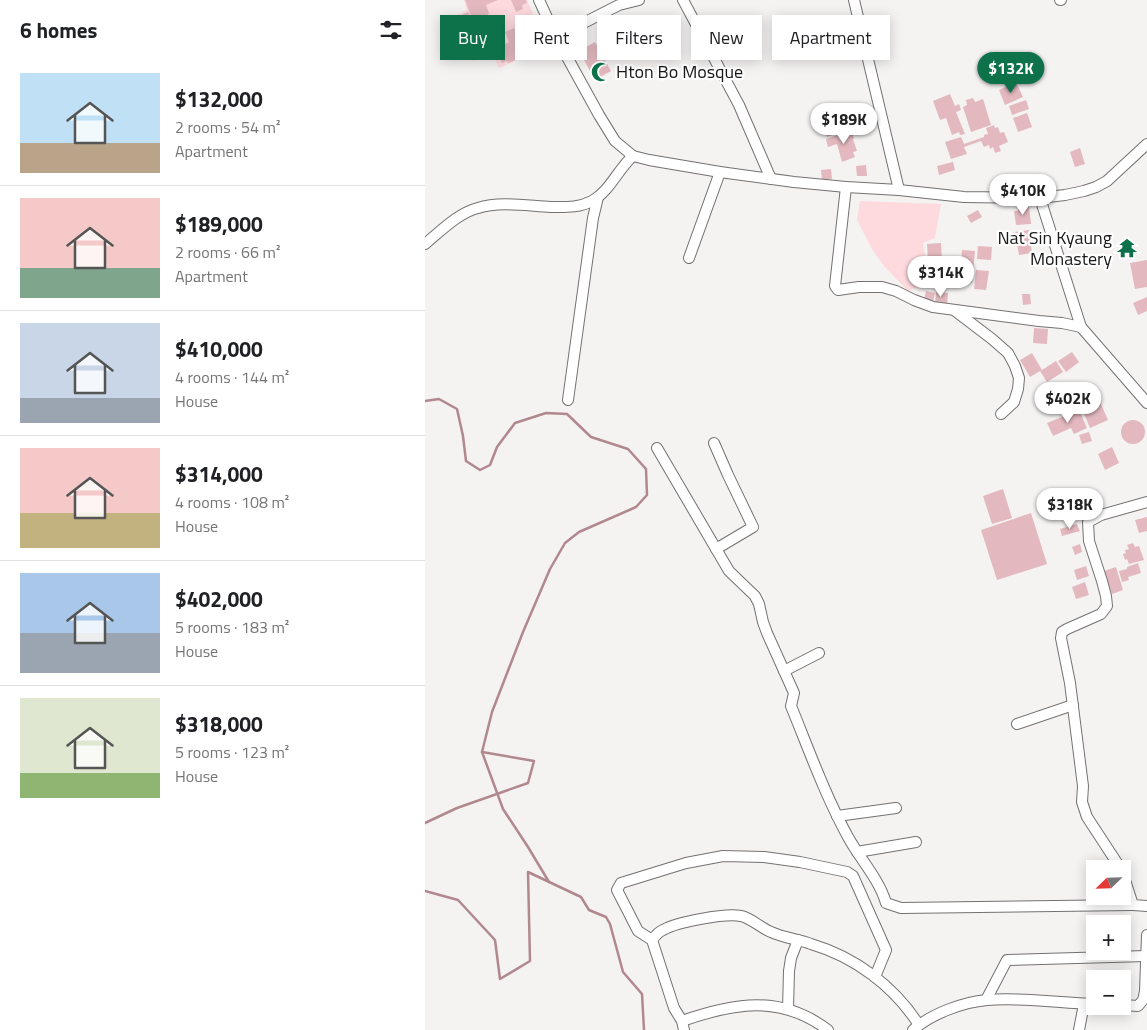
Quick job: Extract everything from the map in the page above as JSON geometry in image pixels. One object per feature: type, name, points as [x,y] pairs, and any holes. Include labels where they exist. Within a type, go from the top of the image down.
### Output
[{"type":"street","points":[[539,0],[546,15]]},
{"type":"street","points":[[587,21],[619,5],[639,0]]},
{"type":"street","points":[[683,0],[739,105],[771,179]]},
{"type":"street","points":[[854,0],[899,190]]},
{"type":"street","points":[[569,60],[615,141],[633,156],[720,172],[847,187],[964,197],[1040,198],[1065,195],[1096,187],[1107,181],[1147,144]]},
{"type":"street","points":[[425,244],[461,215],[477,208],[494,205],[580,206],[602,193],[633,156]]},
{"type":"street","points":[[689,258],[720,172]]},
{"type":"street","points":[[847,187],[835,288],[838,290],[859,287],[882,287],[933,307],[1081,327]]},
{"type":"street","points":[[568,400],[597,197]]},
{"type":"street","points":[[1040,198],[1081,327],[1147,403]]},
{"type":"street","points":[[953,310],[1008,353],[1015,366],[1019,378],[1018,389],[1014,402],[1001,414]]},
{"type":"street","points":[[714,443],[753,527],[716,549]]},
{"type":"street","points":[[657,448],[729,571],[755,596],[767,633],[794,692],[791,706],[825,792],[857,852],[883,892],[886,903],[901,908],[1147,906]]},
{"type":"street","points":[[1115,860],[1087,817],[1082,802],[1083,786],[1073,705],[1061,638],[1062,632],[1101,614],[1107,606],[1104,588],[1089,540],[1088,522],[1101,515],[1147,502]]},
{"type":"street","points":[[784,670],[819,653]]},
{"type":"street","points":[[1017,724],[1073,705]]},
{"type":"street","points":[[837,816],[896,808]]},
{"type":"street","points":[[857,852],[916,842]]},
{"type":"street","points":[[828,1030],[799,1012],[780,1007],[744,1005],[720,1009],[683,1026],[674,1008],[652,940],[638,932],[617,890],[621,882],[686,863],[723,856],[764,857],[847,872],[853,876],[886,950],[875,977]]},
{"type":"street","points":[[1131,899],[1133,905]]},
{"type":"street","points":[[652,940],[659,932],[677,925],[702,919],[739,915],[771,932],[831,951],[848,959],[875,977],[900,999],[910,1011],[916,1027],[943,1011],[968,1004],[986,1000],[1021,1000],[1084,1004],[1079,1030]]},
{"type":"street","points":[[1131,1006],[1138,1006],[1143,1000],[1147,935]]},
{"type":"street","points":[[788,1009],[791,958],[799,940]]},
{"type":"street","points":[[986,1000],[1007,960],[1146,961]]},
{"type":"shaded area","points":[[464,0],[527,0],[534,15],[515,15],[515,60],[518,60],[499,68],[495,60],[505,60],[505,15],[457,15],[467,10]]},
{"type":"shaded area","points":[[860,201],[941,204],[935,238],[923,243],[927,268],[921,269],[921,286],[908,291],[884,266],[872,249],[857,220]]},
{"type":"building","points":[[465,0],[498,0],[486,5],[488,15],[471,15]]},
{"type":"building","points":[[511,0],[526,0],[527,3],[522,5],[523,9],[516,12]]},
{"type":"building","points":[[514,28],[515,30],[515,60],[508,63],[505,56],[505,44],[509,42],[505,32]]},
{"type":"building","points":[[595,42],[597,46],[597,60],[605,60],[611,71],[595,80],[584,60],[587,60],[587,46]]},
{"type":"building","points":[[1016,82],[1023,97],[1005,105],[999,90]]},
{"type":"building","points":[[950,94],[955,106],[959,104],[961,110],[956,112],[965,134],[960,135],[959,132],[952,135],[946,118],[940,120],[933,101]]},
{"type":"building","points":[[973,98],[975,102],[983,99],[991,125],[971,132],[963,107],[967,105],[966,100]]},
{"type":"building","points":[[1026,100],[1029,109],[1012,115],[1009,106]]},
{"type":"building","points":[[1027,113],[1032,127],[1018,132],[1013,118]]},
{"type":"building","points":[[994,125],[995,128],[998,127],[1000,133],[1004,132],[1008,142],[999,146],[1001,151],[995,153],[993,147],[990,149],[989,145],[984,147],[981,141],[964,147],[967,154],[951,159],[945,142],[961,137],[964,144],[984,137],[984,135],[988,134],[986,128]]},
{"type":"building","points":[[833,126],[835,134],[827,137],[824,129]]},
{"type":"building","points":[[852,130],[857,151],[853,152],[855,157],[842,162],[837,144],[828,147],[826,139]]},
{"type":"building","points":[[1080,148],[1085,164],[1075,167],[1070,152]]},
{"type":"building","points":[[953,162],[955,170],[939,175],[937,166]]},
{"type":"building","points":[[866,165],[867,176],[857,176],[856,166]]},
{"type":"building","points":[[831,169],[832,179],[822,180],[821,170]]},
{"type":"building","points":[[1029,206],[1031,224],[1016,225],[1014,211],[1018,211],[1018,207]]},
{"type":"building","points":[[978,210],[982,217],[971,223],[967,216]]},
{"type":"building","points":[[1029,230],[1032,253],[1019,255],[1015,232]]},
{"type":"building","points":[[941,243],[942,260],[928,261],[927,244]]},
{"type":"building","points":[[978,246],[992,247],[991,260],[977,259]]},
{"type":"building","points":[[962,250],[975,251],[972,283],[959,282]]},
{"type":"building","points":[[1147,260],[1147,287],[1135,289],[1130,263]]},
{"type":"building","points":[[943,269],[944,285],[924,286],[923,270]]},
{"type":"building","points":[[976,270],[989,271],[986,290],[974,289]]},
{"type":"building","points":[[926,291],[935,293],[933,302],[924,300]]},
{"type":"building","points":[[936,292],[948,293],[947,305],[935,304]]},
{"type":"building","points":[[1022,294],[1030,294],[1031,304],[1023,305]]},
{"type":"building","points":[[1147,297],[1147,311],[1138,315],[1133,303]]},
{"type":"building","points":[[1034,328],[1048,329],[1047,344],[1033,343]]},
{"type":"building","points":[[1072,352],[1079,362],[1066,372],[1058,361]]},
{"type":"building","points":[[1032,353],[1042,370],[1056,361],[1063,372],[1047,382],[1040,371],[1030,377],[1020,360]]},
{"type":"building","points":[[1100,402],[1108,420],[1090,428],[1082,409]]},
{"type":"building","points":[[1079,410],[1087,428],[1074,434],[1071,428],[1053,436],[1047,423]]},
{"type":"building","points":[[1133,420],[1142,423],[1145,432],[1142,441],[1133,444],[1124,441],[1121,432],[1124,423]]},
{"type":"building","points":[[1089,432],[1092,441],[1082,444],[1079,435]]},
{"type":"building","points":[[1112,447],[1119,463],[1105,470],[1098,454]]},
{"type":"building","points":[[1003,489],[1012,518],[992,524],[983,496]]},
{"type":"building","points":[[1065,505],[1068,514],[1054,519],[1051,509]]},
{"type":"building","points":[[1031,513],[1047,564],[997,580],[981,530]]},
{"type":"building","points":[[1147,517],[1147,531],[1139,533],[1135,520]]},
{"type":"building","points":[[1077,524],[1080,531],[1062,536],[1060,529]]},
{"type":"building","points":[[1133,543],[1135,547],[1139,546],[1144,560],[1129,564],[1123,554],[1126,553],[1125,550],[1129,549],[1127,545]]},
{"type":"building","points":[[1080,544],[1082,552],[1075,555],[1072,547]]},
{"type":"building","points":[[1138,563],[1141,573],[1128,577],[1129,580],[1122,582],[1119,571]]},
{"type":"building","points":[[1086,566],[1089,576],[1077,580],[1074,570]]},
{"type":"building","points":[[1116,567],[1123,590],[1112,594],[1104,571]]},
{"type":"building","points":[[1085,582],[1089,595],[1076,599],[1072,587]]},
{"type":"waterway","points":[[425,401],[439,399],[457,409],[466,461],[480,470],[490,465],[497,447],[515,423],[546,413],[567,414],[591,437],[628,449],[646,469],[647,495],[636,507],[579,532],[565,543],[550,569],[523,632],[492,712],[482,752],[503,809],[549,882]]},
{"type":"waterway","points":[[425,823],[457,808],[528,783],[534,761],[482,752]]},
{"type":"waterway","points":[[425,891],[458,900],[495,940],[500,979],[530,961],[528,872],[581,897],[589,910],[606,917],[610,924],[623,972],[642,994],[644,1030]]},
{"type":"place","name":"Hton Bo Mosque","points":[[601,72]]},
{"type":"place","name":"Nat Sin Kyaung Monastery","points":[[1127,248]]}]
